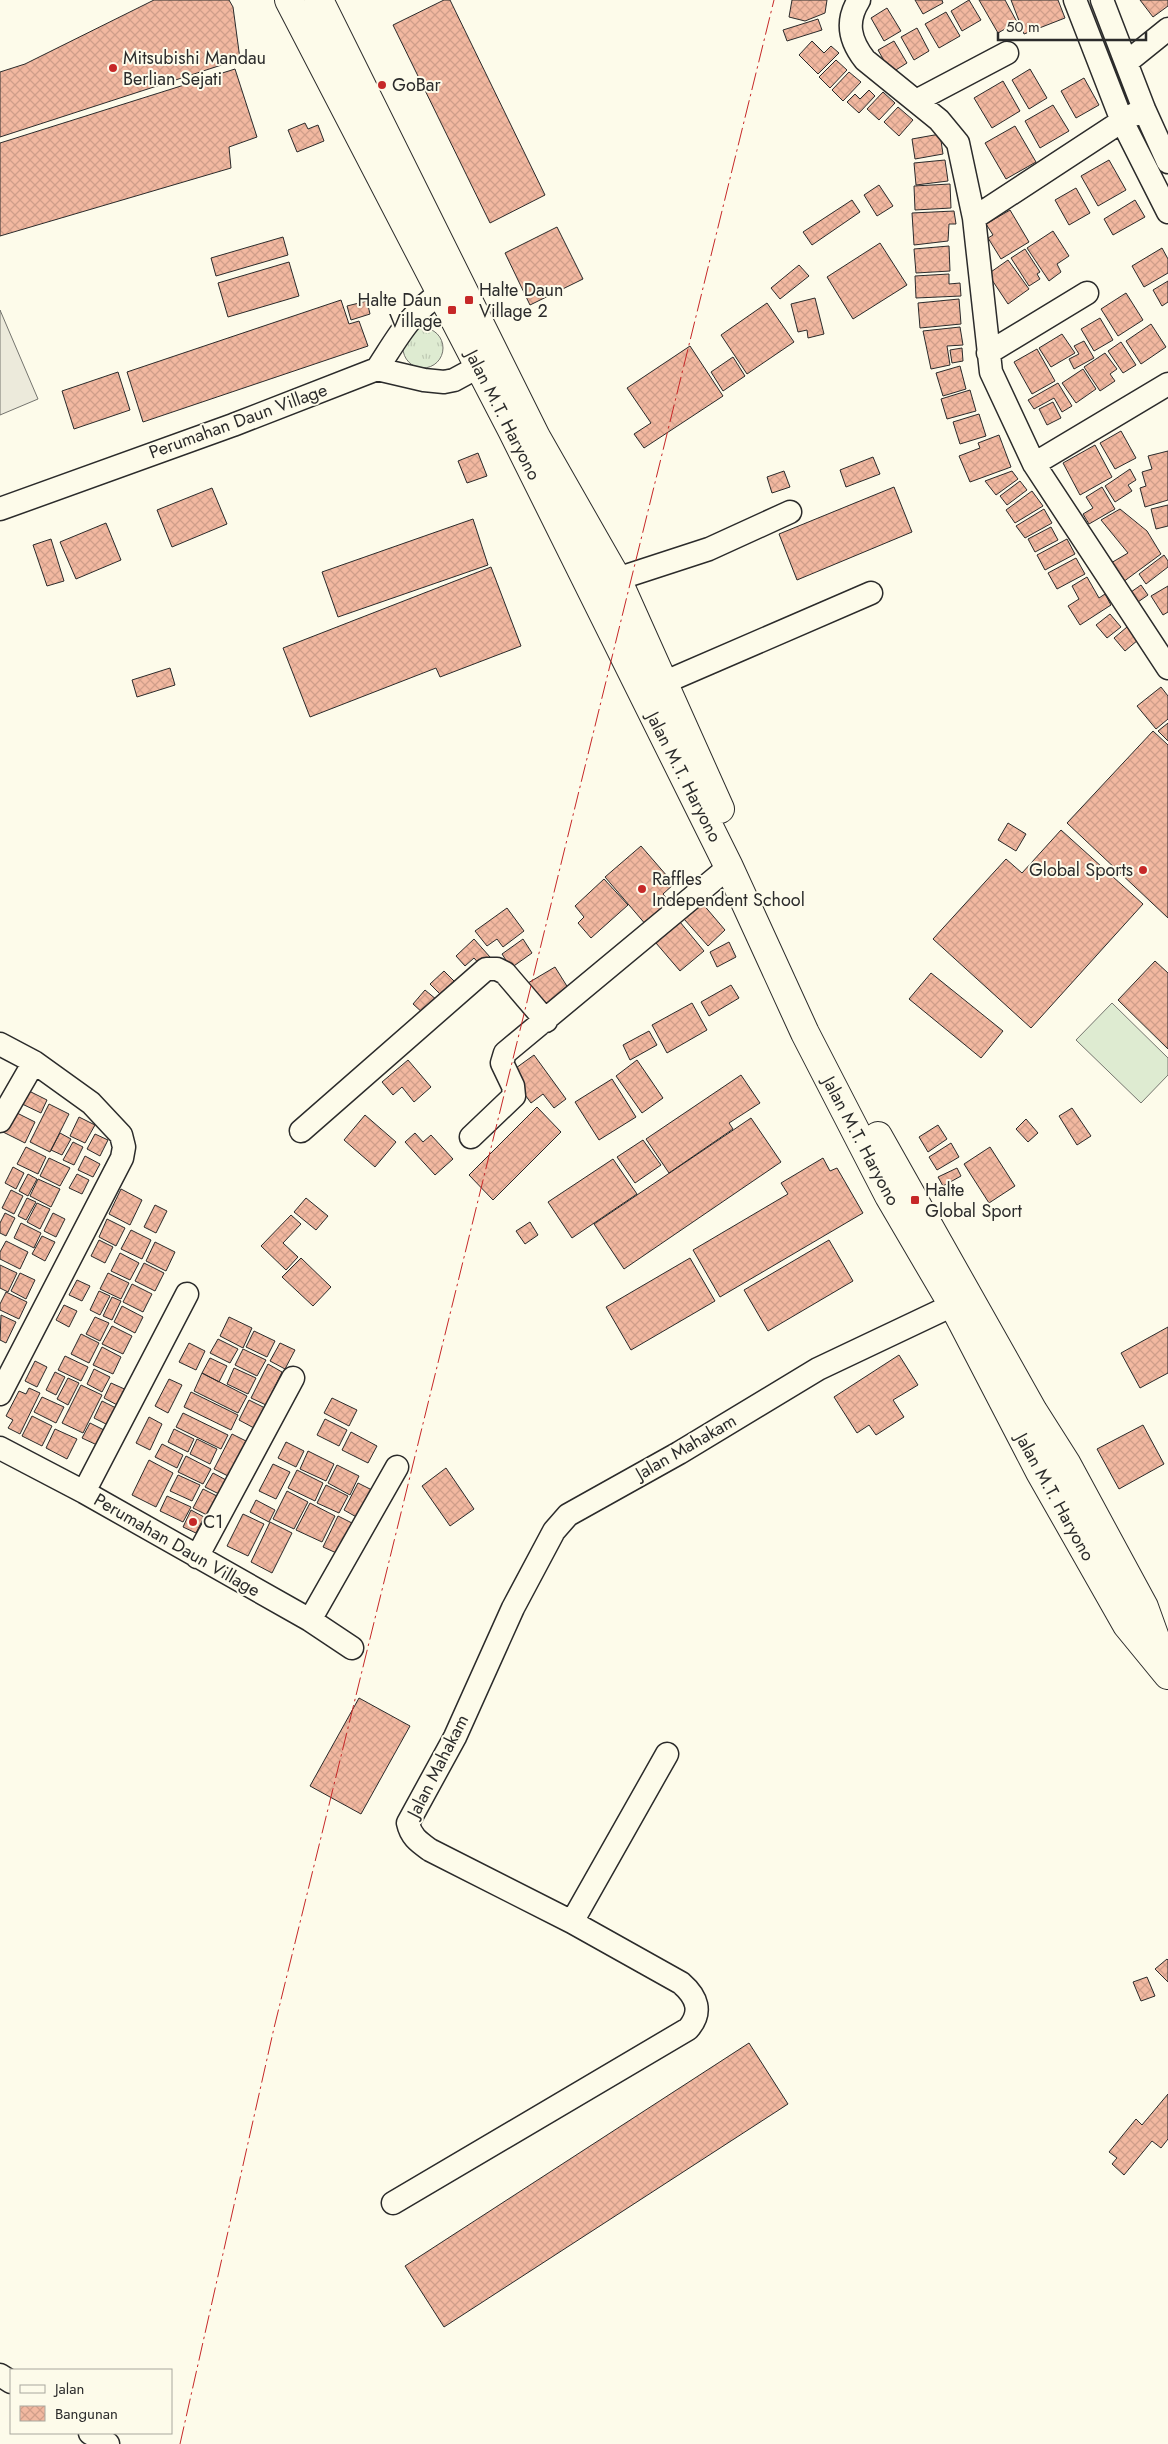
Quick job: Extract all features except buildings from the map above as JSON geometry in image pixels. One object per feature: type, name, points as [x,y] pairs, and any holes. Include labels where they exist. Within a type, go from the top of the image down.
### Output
[{"type":"main road","name":"Jalan M.T. Haryono","points":[[289,0],[451,287]]},
{"type":"main road","name":"Jalan M.T. Haryono","points":[[320,0],[487,363],[512,430],[729,867],[805,1033],[889,1196],[953,1305],[975,1326]]},
{"type":"main road","name":"Jalan M.T. Haryono","points":[[487,363],[536,437],[617,579],[800,988],[975,1326],[1040,1472],[1127,1625],[1168,1674]]},
{"type":"street","points":[[859,0],[852,14],[851,38],[856,48],[865,60],[944,126],[958,143],[974,218],[991,372],[1034,464],[1168,668]]},
{"type":"street","points":[[1075,0],[1122,121],[1168,212]]},
{"type":"street","points":[[1102,0],[1144,109],[1168,162]]},
{"type":"street","points":[[1127,62],[1168,29]]},
{"type":"street","points":[[916,101],[1007,53]]},
{"type":"street","points":[[974,218],[1122,121],[1144,109]]},
{"type":"street","points":[[451,287],[428,301],[405,324],[377,369],[424,380],[444,382],[454,380],[487,363]]},
{"type":"street","points":[[988,353],[1087,293]]},
{"type":"street","name":"Perumahan Daun Village","points":[[0,509],[233,425],[377,369]]},
{"type":"street","points":[[1034,464],[1168,384]]},
{"type":"street","points":[[617,579],[709,549],[790,512]]},
{"type":"street","points":[[663,683],[871,593]]},
{"type":"street","points":[[471,1137],[514,1096],[513,1086],[502,1063],[505,1054],[729,867]]},
{"type":"street","points":[[300,1131],[486,969],[497,969],[505,973],[546,1021]]},
{"type":"street","points":[[0,1044],[34,1062],[91,1103],[121,1135],[124,1147],[122,1158],[0,1394]]},
{"type":"street","points":[[0,1121],[34,1062]]},
{"type":"street","points":[[84,1492],[187,1294]]},
{"type":"street","name":"Jalan Mahakam","points":[[393,2203],[688,2029],[695,2020],[698,2009],[692,1993],[681,1983],[572,1922],[430,1850],[417,1841],[410,1832],[408,1823],[454,1737],[513,1608],[554,1531],[568,1515],[679,1453],[818,1369],[953,1305]]},
{"type":"street","points":[[197,1557],[293,1378]]},
{"type":"street","name":"Perumahan Daun Village","points":[[0,1448],[84,1492],[310,1620],[352,1648]]},
{"type":"street","points":[[310,1620],[397,1467]]},
{"type":"street","points":[[572,1922],[667,1754]]},
{"type":"street","points":[[92,2434],[108,2444]]},
{"type":"green space","points":[[423,328],[437,334],[443,348],[437,362],[423,368],[409,362],[403,348],[409,334]]},
{"type":"green space","points":[[1112,1003],[1168,1058],[1168,1075],[1141,1103],[1076,1040]]},
{"type":"shaded area","points":[[0,310],[38,399],[0,415]]},
{"type":"power","points":[[180,2444],[274,2028],[774,0]]},
{"type":"place","name":"Mitsubishi Mandau Berlian Sejati","points":[[113,68]]},
{"type":"place","name":"GoBar","points":[[382,85]]},
{"type":"place","name":"Halte Daun Village 2","points":[[469,300]]},
{"type":"place","name":"Halte Daun Village","points":[[452,310]]},
{"type":"place","name":"Global Sports","points":[[1143,870]]},
{"type":"place","name":"Raffles Independent School","points":[[642,889]]},
{"type":"place","name":"Halte Global Sport","points":[[915,1200]]},
{"type":"place","name":"C1","points":[[193,1522]]}]
